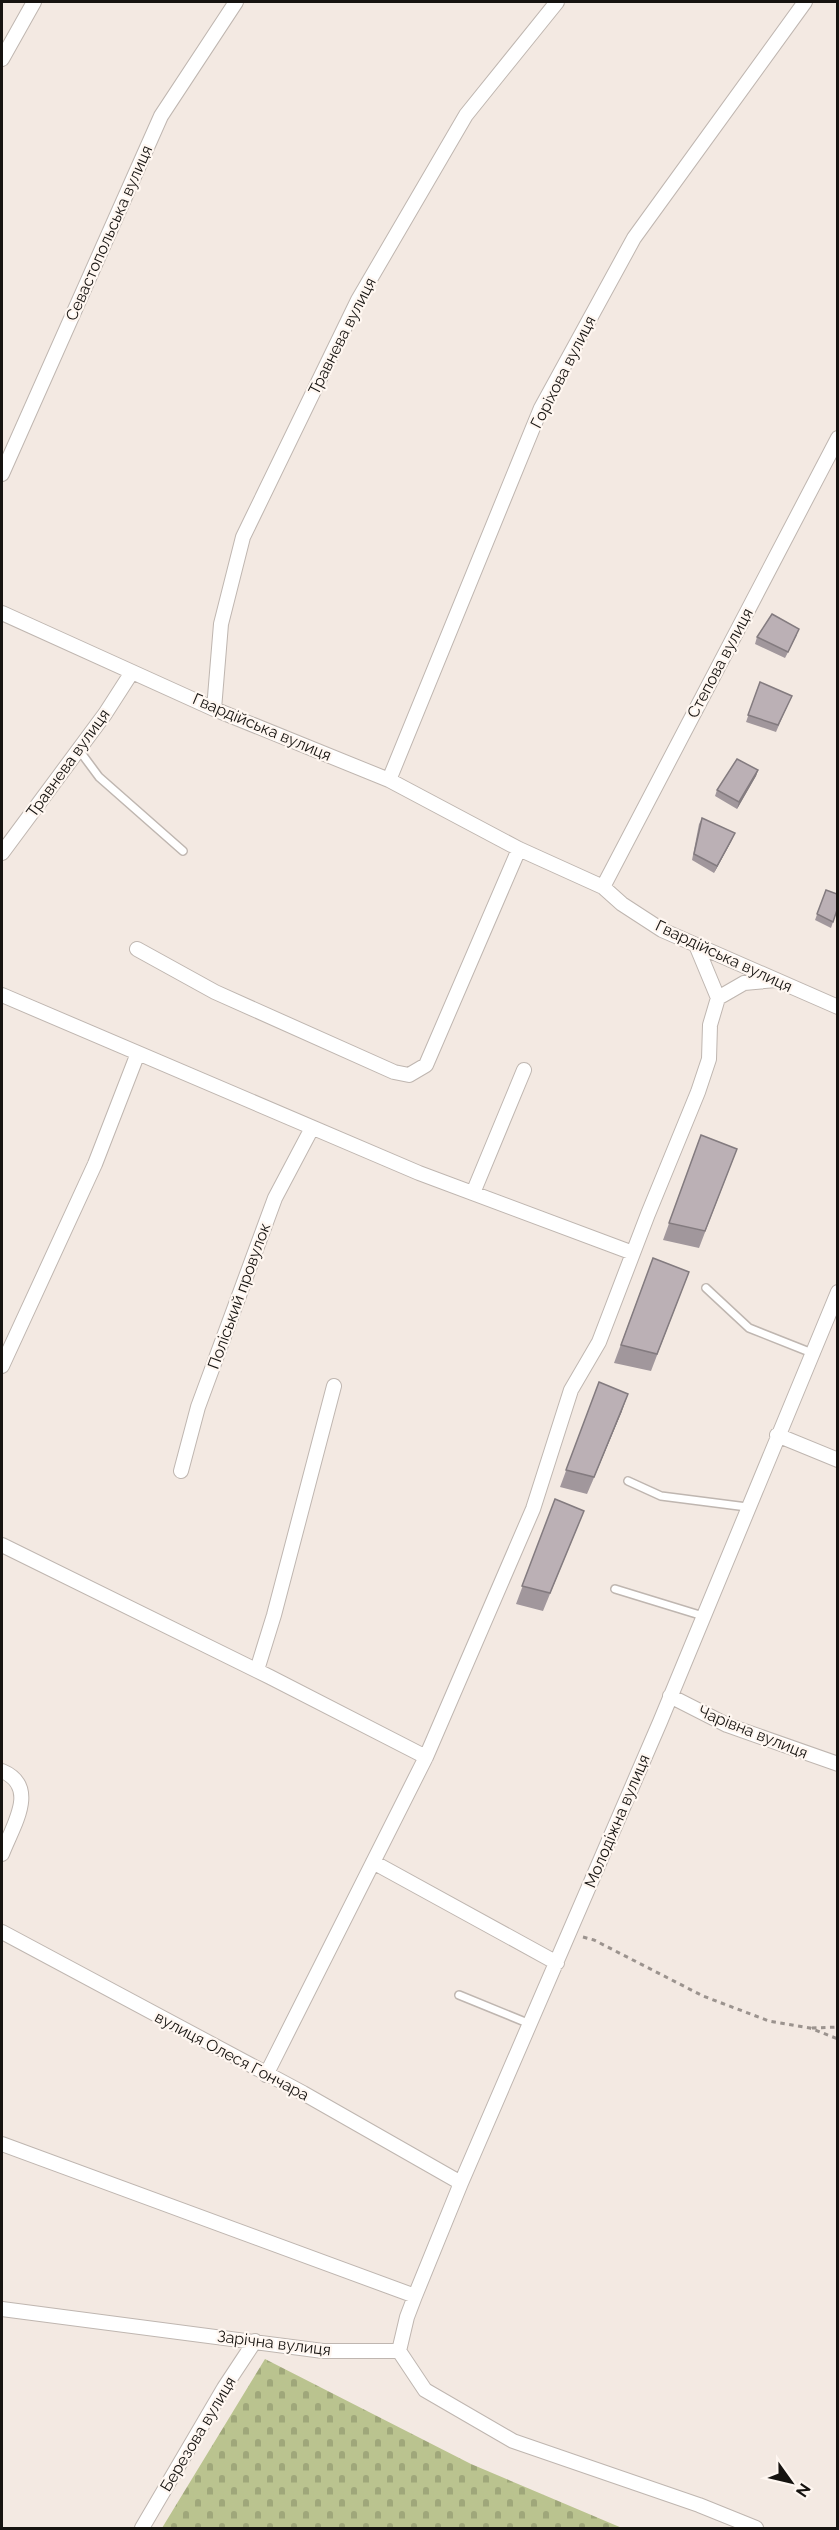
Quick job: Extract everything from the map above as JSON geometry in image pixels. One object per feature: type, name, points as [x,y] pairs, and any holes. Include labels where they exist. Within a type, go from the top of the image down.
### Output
[{"type":"street","points":[[2,59],[34,2]]},
{"type":"street","name":"Севастопольська вулиця","points":[[2,474],[161,116],[236,2]]},
{"type":"street","name":"Травнева вулиця","points":[[214,709],[221,624],[243,537],[358,300],[466,115],[556,2]]},
{"type":"street","name":"Горіхова вулиця","points":[[389,780],[541,408],[634,238],[805,2]]},
{"type":"street","name":"Степова вулиця","points":[[603,887],[837,438]]},
{"type":"street","name":"Гвардійська вулиця","points":[[2,613],[214,709],[389,780],[519,849],[603,887],[622,904],[662,930],[837,1007]]},
{"type":"street","name":"Травнева вулиця","points":[[2,853],[79,750],[132,672]]},
{"type":"street","points":[[137,949],[216,992],[394,1072],[409,1075],[426,1065],[519,849]]},
{"type":"street","points":[[266,2075],[426,1757],[532,1509],[571,1390],[600,1342],[709,1059],[710,1025],[718,998],[696,945]]},
{"type":"street","points":[[718,998],[744,983],[776,980]]},
{"type":"street","points":[[2,994],[419,1173],[633,1253]]},
{"type":"street","points":[[2,1366],[95,1164],[138,1053]]},
{"type":"street","points":[[473,1193],[524,1070]]},
{"type":"street","name":"Поліський провулок","points":[[181,1471],[198,1407],[275,1198],[312,1128]]},
{"type":"street","name":"Молодіжна вулиця","points":[[399,2350],[407,2317],[461,2183],[570,1934],[837,1292]]},
{"type":"street","points":[[257,1670],[274,1615],[334,1386]]},
{"type":"street","points":[[777,1435],[837,1460]]},
{"type":"street","points":[[2,1545],[257,1670],[426,1757]]},
{"type":"street","name":"Чарівна вулиця","points":[[670,1696],[727,1725],[837,1764]]},
{"type":"street","points":[[2,1771],[13,1776],[22,1788],[22,1804],[2,1854]]},
{"type":"street","points":[[373,1862],[557,1963]]},
{"type":"street","name":"вулиця Олеся Гончара","points":[[2,1932],[461,2183]]},
{"type":"street","points":[[2,2144],[415,2296]]},
{"type":"street","name":"Зарічна вулиця","points":[[2,2309],[323,2351],[399,2350]]},
{"type":"street","name":"Березова вулиця","points":[[142,2529],[224,2388],[255,2341]]},
{"type":"street","points":[[399,2350],[425,2390],[513,2440],[699,2505],[756,2529]]},
{"type":"lane","points":[[79,750],[99,777],[183,851]]},
{"type":"lane","points":[[706,1288],[749,1328],[812,1353]]},
{"type":"lane","points":[[628,1481],[661,1496],[747,1507]]},
{"type":"lane","points":[[615,1589],[703,1616]]},
{"type":"lane","points":[[459,1995],[530,2025]]},
{"type":"path","points":[[570,1934],[594,1940],[703,1996],[769,2021],[810,2028],[837,2027]]},
{"type":"path","points":[[810,2028],[837,2039]]},
{"type":"green space","points":[[265,2359],[471,2464],[622,2528],[162,2528]]},
{"type":"building","points":[[772,614],[799,629],[788,652],[757,637]]},
{"type":"building","points":[[760,682],[792,696],[778,725],[748,715]]},
{"type":"building","points":[[737,759],[758,770],[739,802],[717,790]]},
{"type":"building","points":[[702,818],[735,833],[717,866],[694,854]]},
{"type":"building","points":[[826,890],[837,894],[837,910],[833,922],[817,914]]},
{"type":"building","points":[[701,1135],[737,1149],[705,1231],[669,1223]]},
{"type":"building","points":[[653,1258],[689,1272],[657,1354],[621,1345]]},
{"type":"building","points":[[599,1382],[628,1394],[594,1477],[566,1470]]},
{"type":"building","points":[[555,1499],[584,1511],[550,1593],[522,1586]]}]
